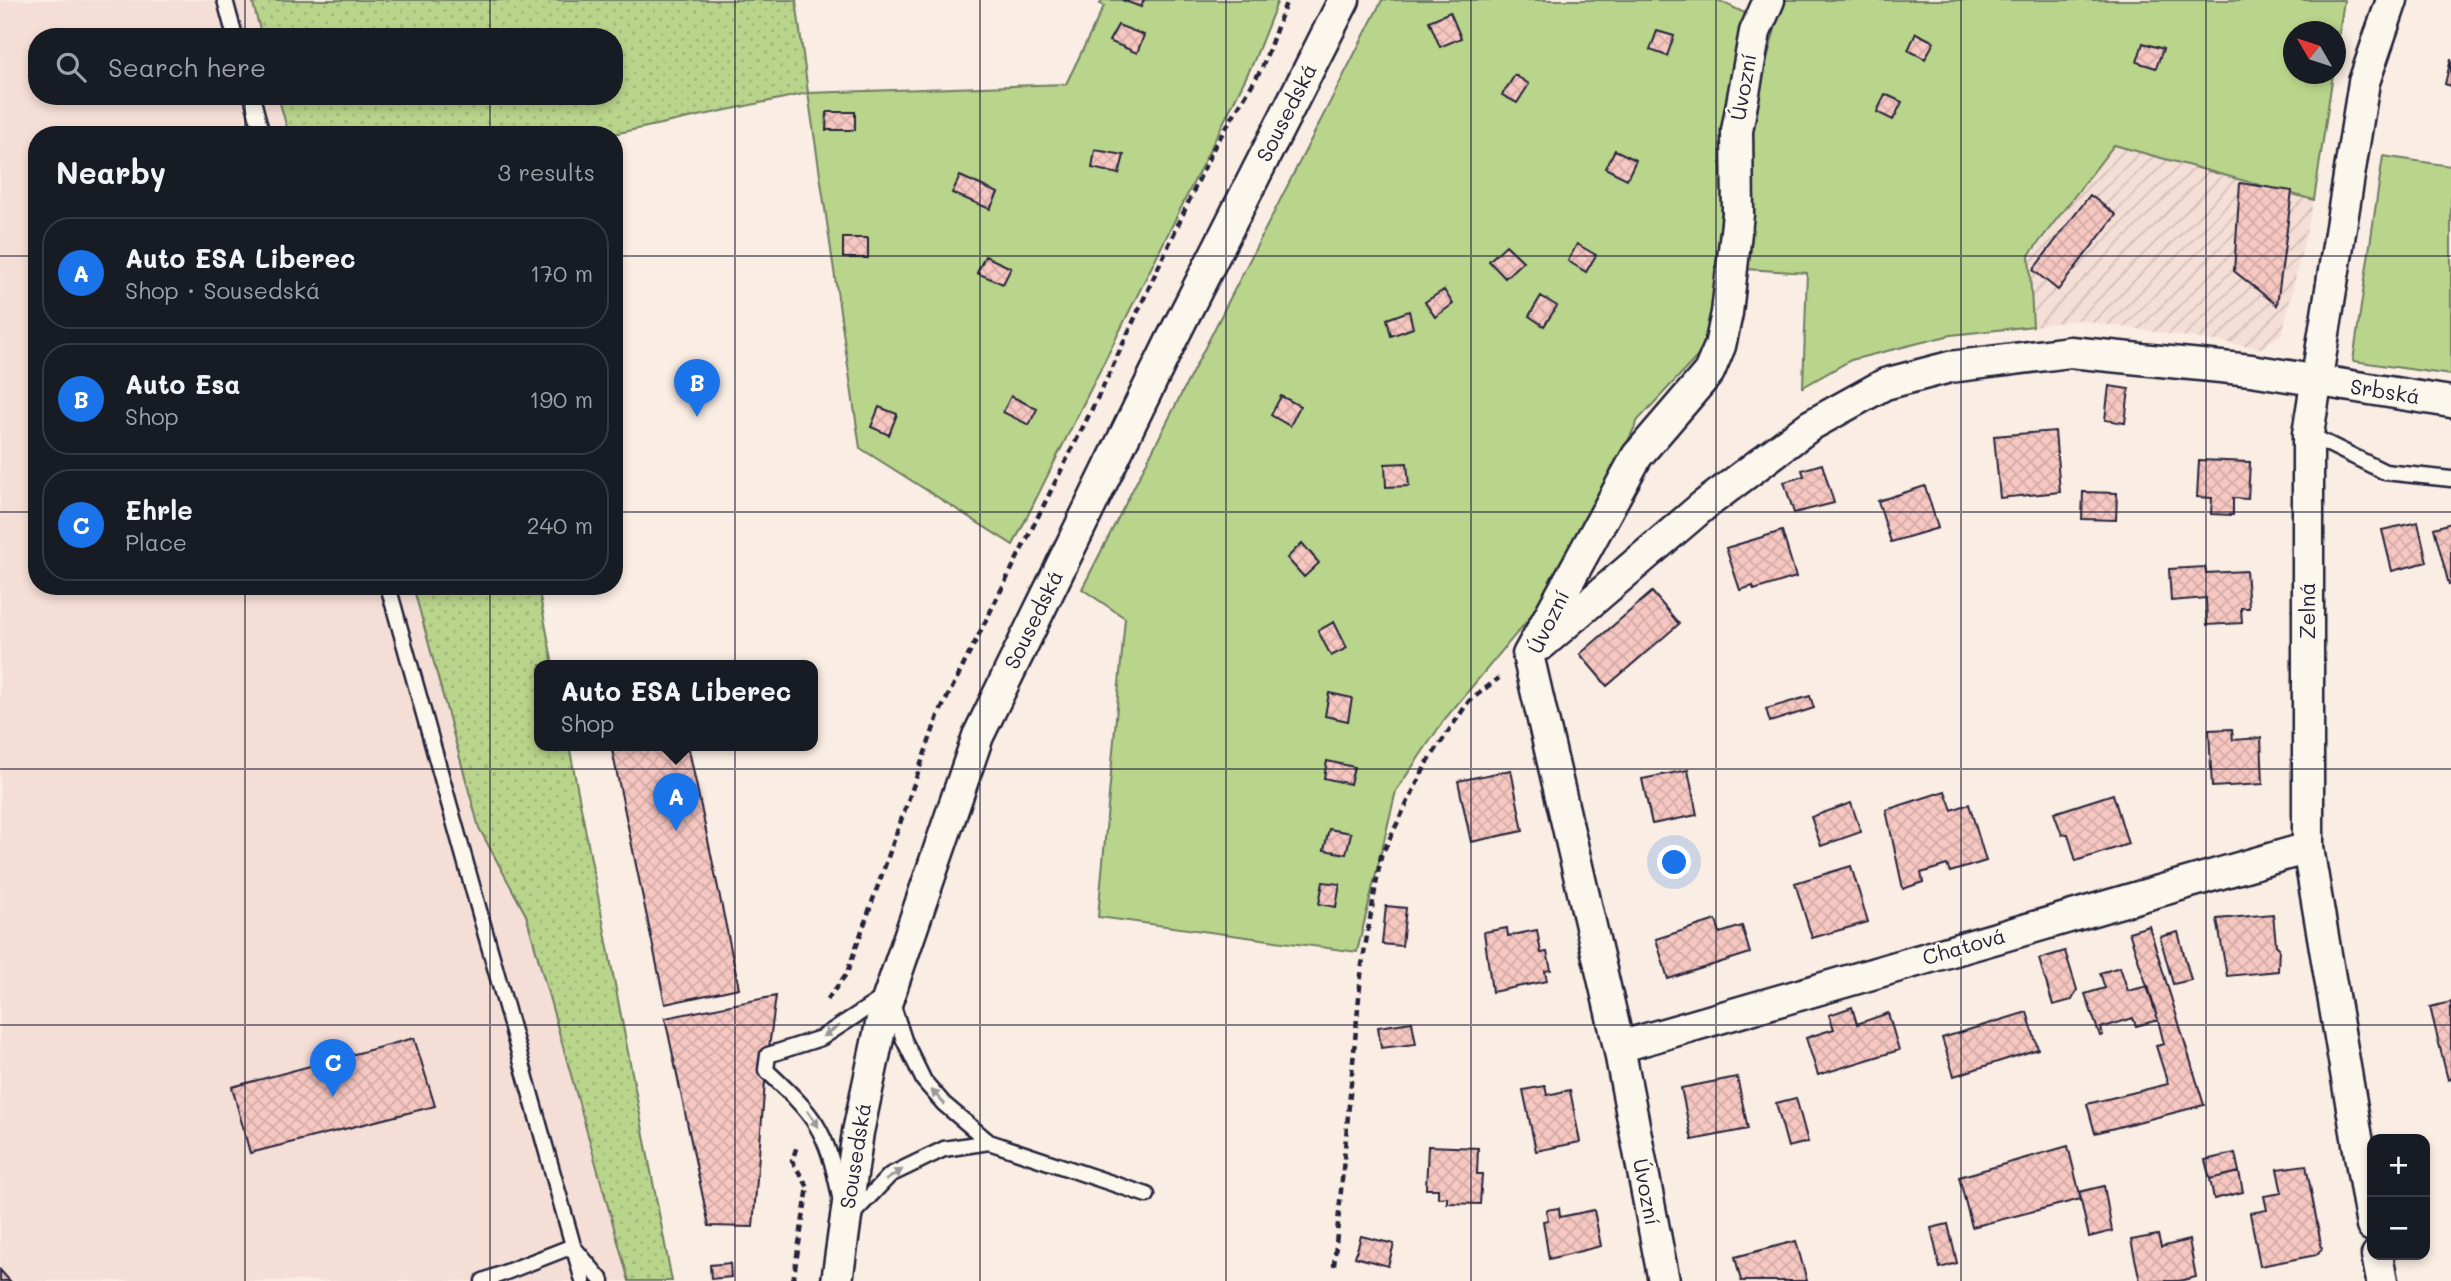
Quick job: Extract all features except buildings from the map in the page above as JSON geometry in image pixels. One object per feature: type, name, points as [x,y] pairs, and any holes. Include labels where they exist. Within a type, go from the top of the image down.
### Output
[{"type":"street","name":"Sousedská","points":[[838,1281],[858,1132],[889,994],[978,736],[1171,341],[1344,0]]},
{"type":"street","name":"Úvozní","points":[[1664,1281],[1619,1046],[1528,655],[1637,456],[1709,372],[1720,346],[1727,313],[1738,215],[1738,119],[1755,32],[1769,0]]},
{"type":"street","name":"Zelná","points":[[2367,1197],[2308,848],[2308,434],[2364,82],[2392,0]]},
{"type":"street","name":"Srbská","points":[[1528,655],[1714,498],[1811,425],[1885,384],[1950,367],[2070,352],[2251,370],[2451,401]]},
{"type":"street","name":"Chatová","points":[[1619,1046],[2308,848]]},
{"type":"street","points":[[2378,1260],[2382,1281]]},
{"type":"lane","points":[[225,0],[233,28]]},
{"type":"lane","points":[[254,105],[259,126]]},
{"type":"lane","points":[[2308,434],[2385,472],[2451,479]]},
{"type":"lane","points":[[391,595],[583,1281]]},
{"type":"lane","points":[[845,1222],[825,1137],[808,1110],[766,1070],[768,1055],[821,1038],[889,994],[904,1040],[923,1081],[944,1104],[989,1142],[1147,1195]]},
{"type":"lane","points":[[845,1222],[890,1175],[944,1149],[989,1142]]},
{"type":"lane","points":[[483,1281],[573,1246]]},
{"type":"lane","points":[[573,1246],[602,1281]]},
{"type":"path","points":[[1334,1266],[1362,965],[1381,856],[1427,763],[1469,701],[1528,655]]},
{"type":"shaded area","points":[[0,0],[252,0],[260,28],[28,28],[28,105],[281,105],[286,126],[28,126],[28,595],[415,595],[479,828],[526,915],[629,1281],[0,1281]]},
{"type":"shaded area","points":[[2114,145],[2314,200],[2282,334],[2261,348],[2078,320],[2033,326],[2029,255]]},
{"type":"green space","points":[[252,0],[796,0],[808,93],[623,132],[623,126],[286,126],[281,105],[623,105],[623,28],[260,28]]},
{"type":"green space","points":[[1102,0],[1278,0],[1253,63],[1013,545],[860,448],[808,93],[1066,84],[1104,6],[1100,4]]},
{"type":"green space","points":[[1382,0],[1718,0],[1749,15],[1726,165],[1709,344],[1638,420],[1562,579],[1444,720],[1396,791],[1357,952],[1098,917],[1125,618],[1082,589]]},
{"type":"green space","points":[[1785,0],[2344,0],[2341,21],[2283,21],[2283,84],[2331,84],[2314,200],[2114,145],[2029,255],[2033,326],[1951,335],[1851,360],[1803,387],[1807,273],[1746,269],[1753,110]]},
{"type":"green space","points":[[2383,156],[2451,166],[2451,375],[2353,361]]},
{"type":"green space","points":[[415,595],[540,595],[552,660],[534,660],[534,751],[570,751],[672,1281],[629,1281],[526,915],[479,828]]},
{"type":"place","name":"Auto Esa","points":[[697,417]]},
{"type":"place","name":"Auto ESA Liberec","points":[[676,831]]},
{"type":"place","name":"Ehrle","points":[[333,1097]]}]
